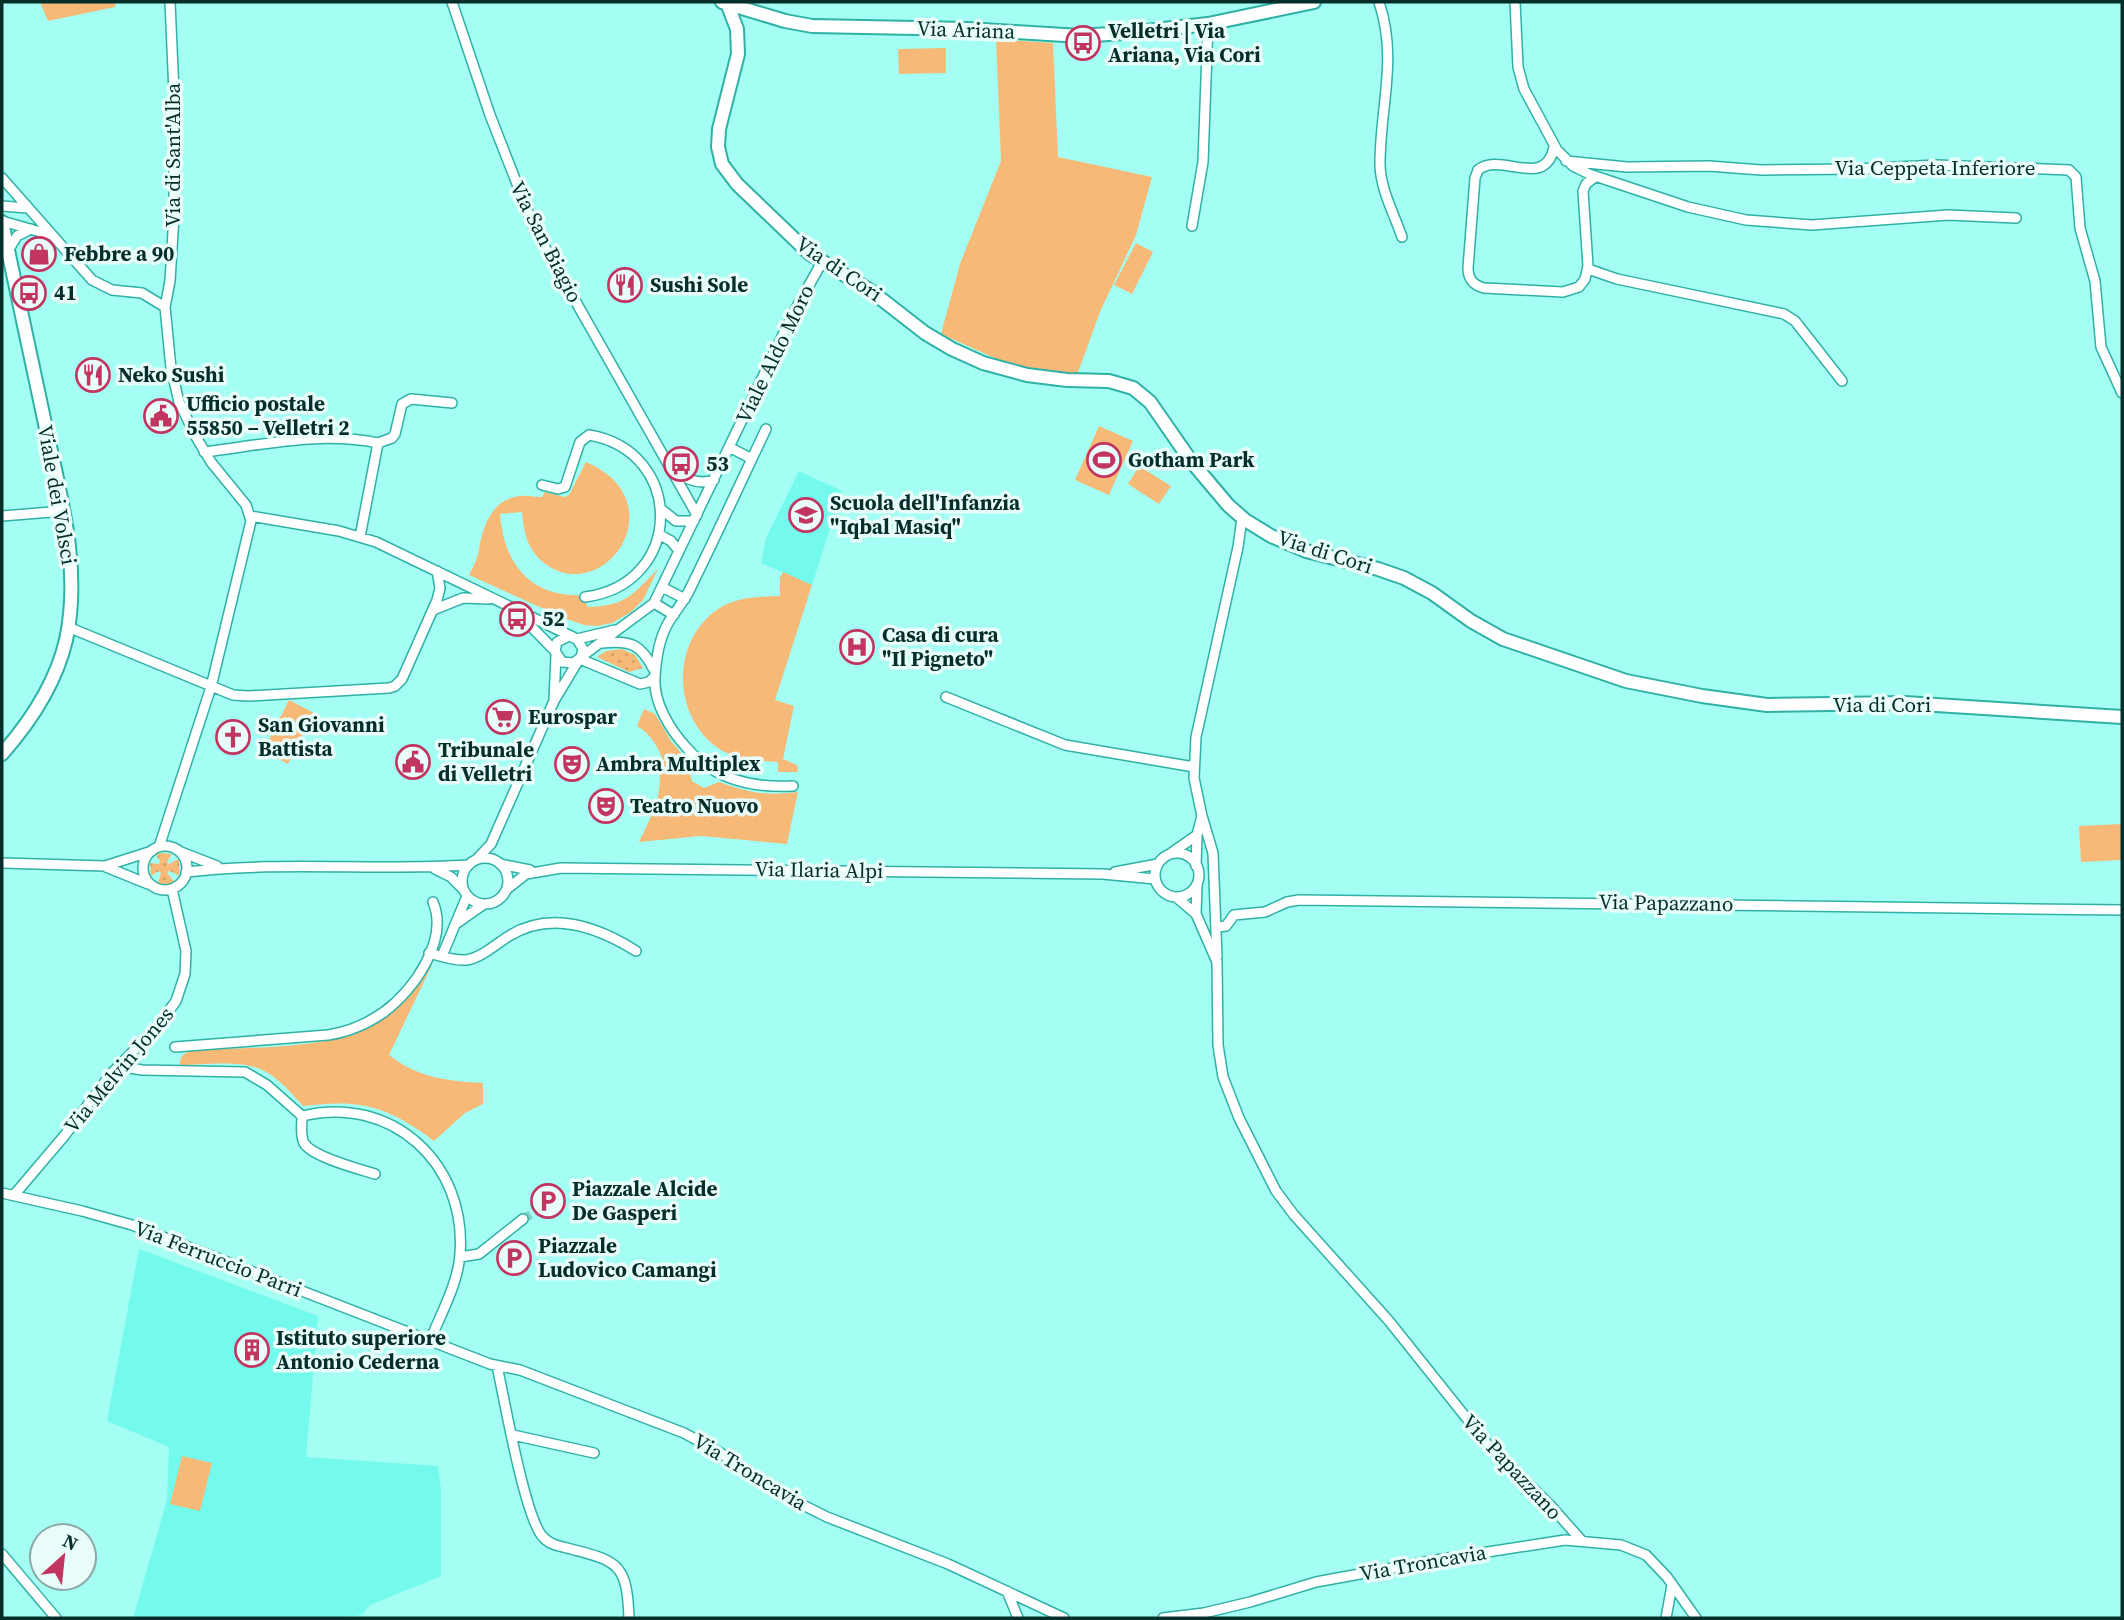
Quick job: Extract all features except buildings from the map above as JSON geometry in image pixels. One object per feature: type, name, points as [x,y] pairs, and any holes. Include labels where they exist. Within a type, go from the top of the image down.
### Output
[{"type":"main road","name":"Via Ariana","points":[[724,3],[785,21],[819,26],[949,28],[1085,36],[1208,24],[1314,2]]},
{"type":"main road","name":"Via di Cori","points":[[724,3],[737,29],[738,54],[718,143],[720,161],[737,184],[799,244],[822,262],[882,298],[940,343],[983,363],[1040,377],[1109,381],[1133,388],[1150,402],[1191,461],[1224,501],[1242,518],[1271,536],[1302,550],[1404,578],[1503,639],[1626,681],[1767,705],[1921,703],[2122,717]]},
{"type":"main road","name":"Viale dei Volsci","points":[[2,222],[64,511],[71,570],[68,626],[63,652],[45,695],[2,754]]},
{"type":"street","name":"Via di Sant'Alba","points":[[170,2],[174,93],[174,216],[170,281],[164,307],[168,351],[175,389],[190,426],[204,452],[244,502],[250,516]]},
{"type":"street","name":"Via San Biagio","points":[[452,2],[490,115],[532,223],[671,468],[695,518]]},
{"type":"street","points":[[1379,2],[1387,30],[1389,58],[1380,167],[1402,237]]},
{"type":"street","points":[[1515,2],[1521,80],[1555,147],[1566,161],[1595,177],[1695,209],[1746,220],[1812,225],[1948,215],[2016,218]]},
{"type":"street","points":[[1192,226],[1203,162],[1208,24]]},
{"type":"street","points":[[1555,147],[1549,161],[1541,167],[1488,165],[1478,170],[1475,178],[1468,275],[1473,283],[1483,288],[1563,292],[1572,291],[1581,285],[1588,269],[1583,191],[1586,184],[1595,177]]},
{"type":"street","name":"Via Ceppeta Inferiore","points":[[1566,161],[1627,167],[1717,166],[1761,170],[1937,165],[2070,170],[2076,177],[2080,228],[2095,281],[2101,347],[2122,394]]},
{"type":"street","points":[[2,178],[95,282],[112,290],[142,293],[164,307]]},
{"type":"street","points":[[2,206],[27,208]]},
{"type":"street","points":[[2,222],[51,235]]},
{"type":"street","points":[[8,251],[18,236],[31,229]]},
{"type":"street","name":"Viale Aldo Moro","points":[[654,603],[793,314],[822,262]]},
{"type":"street","points":[[1588,269],[1623,280],[1784,314],[1795,321],[1842,381]]},
{"type":"street","points":[[204,452],[332,437],[378,443],[392,438],[395,434],[402,405],[407,400],[452,403]]},
{"type":"street","name":"Viale Aldo Moro","points":[[655,674],[663,636],[685,599],[766,429]]},
{"type":"street","points":[[542,485],[558,489],[565,486],[580,442],[585,436],[593,436],[618,446],[638,461],[655,486],[661,509],[660,535],[652,555],[636,576],[617,589],[585,597]]},
{"type":"street","points":[[360,537],[378,443]]},
{"type":"street","name":"Viale Aldo Moro","points":[[729,447],[752,459]]},
{"type":"street","points":[[671,468],[694,481],[704,483],[714,480]]},
{"type":"street","points":[[661,509],[676,521],[695,518]]},
{"type":"street","points":[[2,516],[64,511]]},
{"type":"street","points":[[155,888],[144,873],[145,861],[155,849],[211,687],[250,527],[250,516],[360,537],[575,638],[583,649],[580,659],[554,701],[491,844],[462,876],[465,893],[456,924],[442,956]]},
{"type":"street","name":"Via Papazzano","points":[[1242,518],[1198,725],[1194,767],[1197,799],[1213,850],[1218,927],[1218,1045],[1222,1073],[1239,1118],[1276,1191],[1376,1306],[1494,1452],[1550,1505],[1581,1540]]},
{"type":"street","points":[[660,535],[671,541],[679,551]]},
{"type":"street","points":[[68,626],[230,694],[248,696],[392,687],[404,676],[433,610],[439,593],[437,571]]},
{"type":"street","points":[[662,587],[685,599]]},
{"type":"street","points":[[433,610],[467,597],[500,601]]},
{"type":"street","points":[[512,607],[566,664],[580,659],[654,603],[674,615]]},
{"type":"street","points":[[554,701],[556,653],[560,639],[620,629]]},
{"type":"street","points":[[602,643],[632,644],[646,655],[655,674],[657,696],[667,719],[687,749],[708,768],[741,782],[793,786]]},
{"type":"street","points":[[580,659],[640,684],[649,682],[655,674]]},
{"type":"street","points":[[946,697],[1065,746],[1194,767]]},
{"type":"street","name":"Via Papazzano","points":[[1196,866],[1197,835],[1202,816]]},
{"type":"street","points":[[1170,855],[1182,855],[1196,866],[1197,883],[1189,894],[1176,897],[1163,892],[1155,879],[1158,864],[1170,855],[1197,835]]},
{"type":"street","points":[[430,867],[451,877],[478,904],[498,900],[507,888],[507,875],[498,863],[491,844]]},
{"type":"street","points":[[3,863],[105,866],[155,849],[173,848],[200,861],[226,867]]},
{"type":"street","points":[[105,866],[155,888],[172,889],[181,883],[187,872],[186,860],[178,851]]},
{"type":"street","points":[[187,872],[226,867],[430,867],[489,859],[498,863]]},
{"type":"street","name":"Via Ilaria Alpi","points":[[498,863],[535,871]]},
{"type":"street","name":"Via Ilaria Alpi","points":[[1103,874],[1158,864]]},
{"type":"street","name":"Via Ilaria Alpi","points":[[507,888],[521,876],[558,868],[1103,874],[1155,879]]},
{"type":"street","name":"Via Papazzano","points":[[1197,883],[1196,914],[1217,962]]},
{"type":"street","name":"Via Melvin Jones","points":[[14,1195],[118,1066],[162,1022],[176,1001],[186,971],[186,951],[172,889]]},
{"type":"street","name":"Via Papazzano","points":[[1176,897],[1196,914]]},
{"type":"street","name":"Via Papazzano","points":[[1218,927],[1226,926],[1234,915],[1265,912],[1299,900],[2122,910]]},
{"type":"street","points":[[175,1047],[328,1035],[350,1030],[377,1016],[394,1003],[416,977],[429,953],[438,922],[433,902]]},
{"type":"street","points":[[456,924],[484,904]]},
{"type":"street","points":[[429,953],[458,960],[472,958],[519,930],[556,922],[596,929],[636,951]]},
{"type":"street","points":[[118,1066],[142,1070],[245,1072],[263,1082],[302,1116],[302,1135],[307,1147],[375,1174]]},
{"type":"street","points":[[302,1116],[331,1111],[368,1115],[396,1127],[418,1143],[438,1166],[453,1195],[459,1222],[460,1257],[454,1280],[430,1340]]},
{"type":"street","name":"Via Ferruccio Parri","points":[[2,1194],[82,1210],[132,1226],[430,1340]]},
{"type":"street","points":[[460,1257],[479,1254],[523,1219]]},
{"type":"street","name":"Via Troncavia","points":[[430,1340],[498,1366],[520,1370],[678,1431],[719,1451],[781,1494],[827,1517],[948,1563],[1064,1618]]},
{"type":"street","points":[[498,1366],[528,1507],[540,1534],[555,1545],[602,1558],[617,1567],[627,1588],[629,1618]]},
{"type":"street","points":[[513,1435],[594,1453]]},
{"type":"street","name":"Via Troncavia","points":[[1163,1618],[1250,1602],[1298,1586],[1565,1540],[1621,1545],[1646,1555],[1665,1574],[1696,1618]]},
{"type":"street","points":[[2,1554],[57,1618]]},
{"type":"street","points":[[1666,1618],[1672,1585]]},
{"type":"street","points":[[1007,1591],[1018,1618]]},
{"type":"shaded area","points":[[40,2],[116,2],[115,7],[48,21]]},
{"type":"shaded area","points":[[996,39],[1053,43],[1058,157],[1152,177],[1136,235],[1100,312],[1077,375],[1037,373],[1008,364],[941,334],[960,264],[1001,161]]},
{"type":"shaded area","points":[[946,48],[946,73],[899,74],[898,49]]},
{"type":"shaded area","points":[[1136,243],[1153,252],[1132,294],[1114,285]]},
{"type":"shaded area","name":"Gotham Park","points":[[1099,426],[1133,441],[1109,495],[1075,480]]},
{"type":"shaded area","points":[[586,462],[612,479],[626,499],[629,521],[624,542],[611,559],[593,571],[572,574],[550,567],[532,550],[524,529],[522,512],[500,514],[507,549],[524,575],[550,591],[585,595],[587,607],[620,601],[658,569],[643,600],[631,612],[612,623],[597,626],[564,618],[469,575],[478,556],[486,523],[502,502],[520,496],[542,497],[545,492],[564,497],[569,495]]},
{"type":"shaded area","name":"Gotham Park","points":[[1139,466],[1171,486],[1159,504],[1128,484]]},
{"type":"shaded area","name":"Scuola dell'Infanzia \"Iqbal Masiq\"","points":[[799,471],[842,491],[812,585],[761,563],[766,538]]},
{"type":"shaded area","points":[[783,572],[812,585],[775,700],[794,706],[783,759],[797,765],[798,772],[778,772],[778,762],[742,758],[728,753],[704,736],[692,718],[685,698],[683,677],[686,656],[693,637],[706,619],[723,606],[737,600],[780,596],[780,578]]},
{"type":"shaded area","points":[[622,649],[635,655],[643,668],[629,672],[597,657],[606,651]]},
{"type":"shaded area","points":[[289,700],[314,713],[288,764],[263,751]]},
{"type":"shaded area","points":[[644,709],[655,714],[671,741],[686,759],[692,781],[704,788],[719,782],[758,793],[798,792],[787,844],[701,836],[639,842],[655,806],[659,788],[659,767],[664,764],[654,742],[637,726]]},
{"type":"shaded area","points":[[2122,824],[2122,860],[2081,862],[2079,826]]},
{"type":"shaded area","points":[[172,854],[167,862],[169,864],[178,859],[179,861],[179,876],[167,872],[174,882],[167,885],[158,883],[161,873],[159,871],[151,876],[150,863],[159,864],[156,855]]},
{"type":"shaded area","points":[[427,963],[432,965],[389,1055],[411,1069],[434,1077],[483,1083],[483,1104],[465,1113],[434,1141],[402,1120],[373,1108],[342,1104],[303,1106],[276,1079],[257,1068],[229,1064],[180,1065],[183,1055],[194,1050],[319,1042],[366,1029],[397,1006]]},
{"type":"shaded area","points":[[139,1249],[318,1316],[306,1457],[438,1466],[441,1489],[441,1576],[370,1605],[362,1615],[337,1618],[133,1618],[167,1500],[169,1447],[107,1421]]},
{"type":"shaded area","points":[[182,1456],[212,1463],[200,1511],[170,1504]]},
{"type":"tunnel","points":[[523,1219],[541,1209]]},
{"type":"place","name":"Velletri | Via Ariana, Via Cori","points":[[1083,43]]},
{"type":"place","name":"Febbre a 90","points":[[39,254]]},
{"type":"place","name":"Sushi Sole","points":[[625,285]]},
{"type":"place","name":"41","points":[[29,293]]},
{"type":"place","name":"Neko Sushi","points":[[93,375]]},
{"type":"place","name":"Ufficio postale 55850 – Velletri 2","points":[[161,416]]},
{"type":"place","name":"Gotham Park","points":[[1104,460]]},
{"type":"place","name":"53","points":[[681,464]]},
{"type":"place","name":"Scuola dell'Infanzia \"Iqbal Masiq\"","points":[[806,515]]},
{"type":"place","name":"52","points":[[517,619]]},
{"type":"place","name":"Casa di cura \"Il Pigneto\"","points":[[857,647]]},
{"type":"place","name":"Eurospar","points":[[503,717]]},
{"type":"place","name":"San Giovanni Battista","points":[[233,737]]},
{"type":"place","name":"Tribunale di Velletri","points":[[413,762]]},
{"type":"place","name":"Ambra Multiplex","points":[[572,764]]},
{"type":"place","name":"Teatro Nuovo","points":[[606,806]]},
{"type":"place","name":"Piazzale Alcide De Gasperi","points":[[548,1201]]},
{"type":"place","name":"Piazzale Ludovico Camangi","points":[[514,1258]]},
{"type":"place","name":"Istituto superiore Antonio Cederna","points":[[252,1350]]}]
